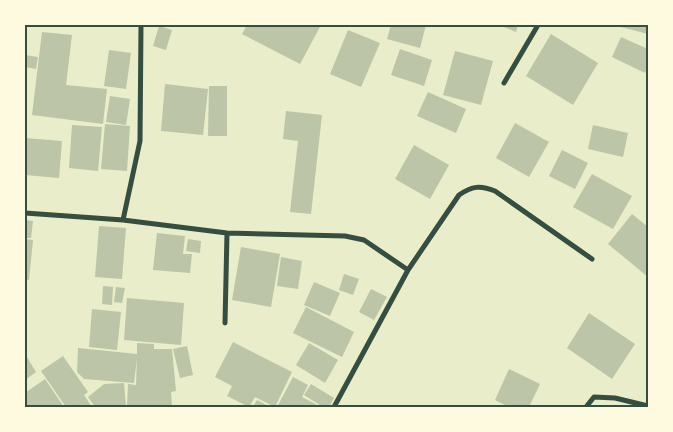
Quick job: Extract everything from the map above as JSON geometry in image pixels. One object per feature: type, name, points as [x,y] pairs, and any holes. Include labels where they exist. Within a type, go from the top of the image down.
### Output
[{"type":"street","points":[[123,220],[140,141],[141,25]]},
{"type":"street","points":[[504,83],[538,25]]},
{"type":"street","points":[[334,407],[408,270],[459,195],[470,188],[483,186],[495,191],[592,259]]},
{"type":"street","points":[[25,213],[123,220],[227,233],[345,236],[364,240],[408,270]]},
{"type":"street","points":[[225,323],[227,233]]},
{"type":"street","points":[[586,407],[594,397],[615,398],[648,406]]},
{"type":"building","points":[[247,25],[321,25],[300,64],[242,34]]},
{"type":"building","points":[[391,25],[426,25],[420,48],[387,39]]},
{"type":"building","points":[[499,25],[518,25],[516,32]]},
{"type":"building","points":[[648,25],[648,34],[617,26]]},
{"type":"building","points":[[159,26],[172,30],[166,50],[153,46]]},
{"type":"building","points":[[348,30],[380,43],[361,87],[330,74]]},
{"type":"building","points":[[42,32],[72,35],[66,85],[107,89],[103,124],[32,115]]},
{"type":"building","points":[[551,34],[598,63],[573,105],[526,76]]},
{"type":"building","points":[[621,37],[648,49],[648,66],[645,73],[612,57]]},
{"type":"building","points":[[400,49],[432,60],[424,86],[391,75]]},
{"type":"building","points":[[109,50],[131,53],[126,89],[104,86]]},
{"type":"building","points":[[455,51],[493,61],[481,105],[443,95]]},
{"type":"building","points":[[25,55],[38,57],[36,69],[25,67]]},
{"type":"building","points":[[165,84],[208,89],[203,135],[161,131]]},
{"type":"building","points":[[209,86],[227,86],[227,136],[208,136]]},
{"type":"building","points":[[428,92],[466,109],[456,133],[417,116]]},
{"type":"building","points":[[110,96],[130,99],[126,125],[106,122]]},
{"type":"building","points":[[286,111],[322,115],[311,214],[290,212],[298,141],[283,139]]},
{"type":"building","points":[[515,123],[549,142],[529,177],[496,158]]},
{"type":"building","points":[[105,124],[130,126],[127,171],[101,169]]},
{"type":"building","points":[[72,125],[102,127],[98,171],[69,168]]},
{"type":"building","points":[[593,125],[628,133],[623,157],[588,149]]},
{"type":"building","points":[[25,138],[62,141],[59,178],[25,175]]},
{"type":"building","points":[[414,145],[449,165],[430,199],[395,179]]},
{"type":"building","points":[[562,150],[588,163],[575,189],[549,176]]},
{"type":"building","points":[[592,174],[632,196],[613,229],[573,207]]},
{"type":"building","points":[[632,214],[648,227],[648,277],[608,244]]},
{"type":"building","points":[[25,220],[33,221],[31,238],[25,238]]},
{"type":"building","points":[[99,226],[126,228],[122,279],[95,277]]},
{"type":"building","points":[[157,233],[185,236],[183,254],[192,254],[190,273],[153,270]]},
{"type":"building","points":[[25,239],[33,240],[29,280],[25,279]]},
{"type":"building","points":[[188,239],[201,241],[200,253],[186,251]]},
{"type":"building","points":[[241,247],[280,254],[271,307],[232,300]]},
{"type":"building","points":[[281,257],[302,261],[298,289],[277,286]]},
{"type":"building","points":[[344,274],[359,279],[353,295],[339,290]]},
{"type":"building","points":[[314,282],[340,293],[330,316],[304,305]]},
{"type":"building","points":[[103,286],[113,287],[112,305],[102,304]]},
{"type":"building","points":[[116,287],[125,288],[122,303],[114,302]]},
{"type":"building","points":[[371,289],[387,297],[374,320],[359,312]]},
{"type":"building","points":[[127,298],[184,303],[181,345],[124,340]]},
{"type":"building","points":[[306,307],[354,332],[342,357],[293,333]]},
{"type":"building","points":[[92,309],[121,312],[117,350],[89,347]]},
{"type":"building","points":[[589,313],[635,344],[612,379],[567,348]]},
{"type":"building","points":[[233,342],[292,372],[275,407],[255,397],[249,407],[227,396],[232,386],[215,377]]},
{"type":"building","points":[[137,343],[154,344],[154,349],[172,349],[176,391],[171,392],[172,407],[127,407],[128,384],[136,385],[137,358],[134,383],[84,379],[77,372],[78,348],[137,354]]},
{"type":"building","points":[[309,343],[338,360],[325,383],[296,365]]},
{"type":"building","points":[[187,346],[193,375],[180,378],[173,349]]},
{"type":"building","points":[[25,354],[36,372],[25,380]]},
{"type":"building","points":[[63,356],[88,392],[84,395],[92,407],[66,407],[41,371]]},
{"type":"building","points":[[509,369],[540,384],[529,407],[509,407],[495,400]]},
{"type":"building","points":[[293,377],[308,385],[302,397],[321,407],[277,407]]},
{"type":"building","points":[[45,379],[64,407],[25,407],[25,393]]},
{"type":"building","points":[[124,383],[126,407],[95,407],[88,397],[104,384]]},
{"type":"building","points":[[311,384],[334,398],[329,407],[323,407],[304,395]]},
{"type":"building","points":[[257,400],[270,407],[253,407]]}]
